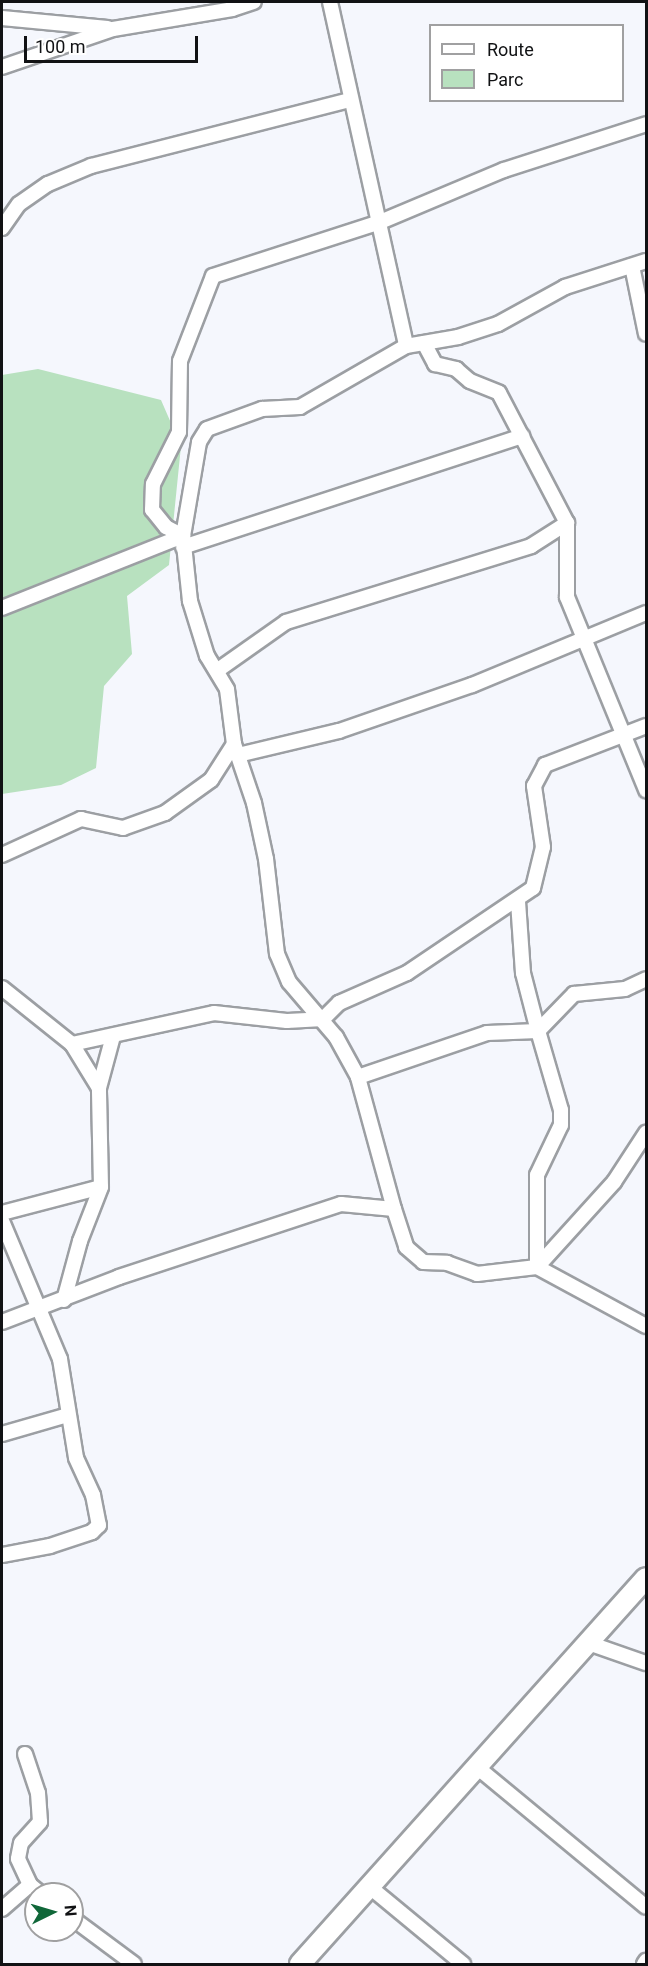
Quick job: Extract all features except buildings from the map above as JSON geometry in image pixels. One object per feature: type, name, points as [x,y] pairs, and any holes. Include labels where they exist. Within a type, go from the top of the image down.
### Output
[{"type":"highway","points":[[300,1965],[477,1767],[591,1644],[646,1578]]},
{"type":"street","points":[[2,67],[113,29],[232,9],[254,2]]},
{"type":"street","points":[[330,2],[350,100],[381,222],[406,346]]},
{"type":"street","points":[[2,18],[113,29]]},
{"type":"street","points":[[2,228],[19,204],[48,184],[91,166],[350,100]]},
{"type":"street","points":[[183,542],[165,527],[152,510],[153,484],[179,432],[180,361],[213,276],[381,222],[504,170],[646,124]]},
{"type":"street","points":[[646,261],[565,287],[498,324],[406,346],[300,407],[262,409],[207,429],[199,442],[183,542],[190,601],[207,656],[218,670],[227,688],[236,750],[266,859],[277,954],[289,982],[323,1018],[358,1077],[406,1247],[423,1262],[447,1263],[477,1274],[537,1267],[646,1326]]},
{"type":"street","points":[[632,266],[646,334]]},
{"type":"street","points":[[424,343],[435,364],[456,369],[470,381],[499,393],[567,523],[567,597],[586,638],[646,790]]},
{"type":"street","points":[[2,608],[183,542],[522,436]]},
{"type":"street","points":[[218,670],[286,622],[531,546],[567,523]]},
{"type":"street","points":[[2,855],[81,819],[123,828],[165,813],[211,780],[236,750],[372,719],[472,686],[646,613]]},
{"type":"street","points":[[72,1044],[214,1013],[287,1021],[323,1018],[339,1003],[407,973],[518,901],[533,888],[543,847],[534,786],[545,765],[646,726]]},
{"type":"street","points":[[518,901],[523,973],[561,1110],[561,1125],[537,1175],[537,1267]]},
{"type":"street","points":[[358,1077],[487,1033],[538,1031],[574,994],[625,989],[646,979]]},
{"type":"street","points":[[2,988],[72,1044],[99,1088]]},
{"type":"street","points":[[64,1300],[80,1241],[101,1187],[99,1088],[113,1036]]},
{"type":"street","points":[[537,1267],[614,1182],[646,1133]]},
{"type":"street","points":[[2,1213],[101,1187]]},
{"type":"street","points":[[2,1322],[119,1277],[341,1204],[394,1209]]},
{"type":"street","points":[[2,1221],[60,1359],[76,1458],[93,1495],[99,1525],[92,1532],[50,1546],[2,1555]]},
{"type":"street","points":[[2,1434],[68,1415]]},
{"type":"street","points":[[591,1644],[646,1663]]},
{"type":"street","points":[[25,1754],[38,1793],[40,1822],[21,1844],[18,1859],[31,1882]]},
{"type":"street","points":[[477,1767],[646,1907]]},
{"type":"street","points":[[370,1887],[464,1965]]},
{"type":"street","points":[[2,1909],[24,1897]]},
{"type":"street","points":[[84,1927],[134,1965]]},
{"type":"street","points":[[644,1965],[646,1961]]},
{"type":"green space","points":[[38,369],[161,400],[181,446],[169,565],[127,596],[132,654],[104,686],[96,768],[61,785],[2,794],[2,375]]}]
